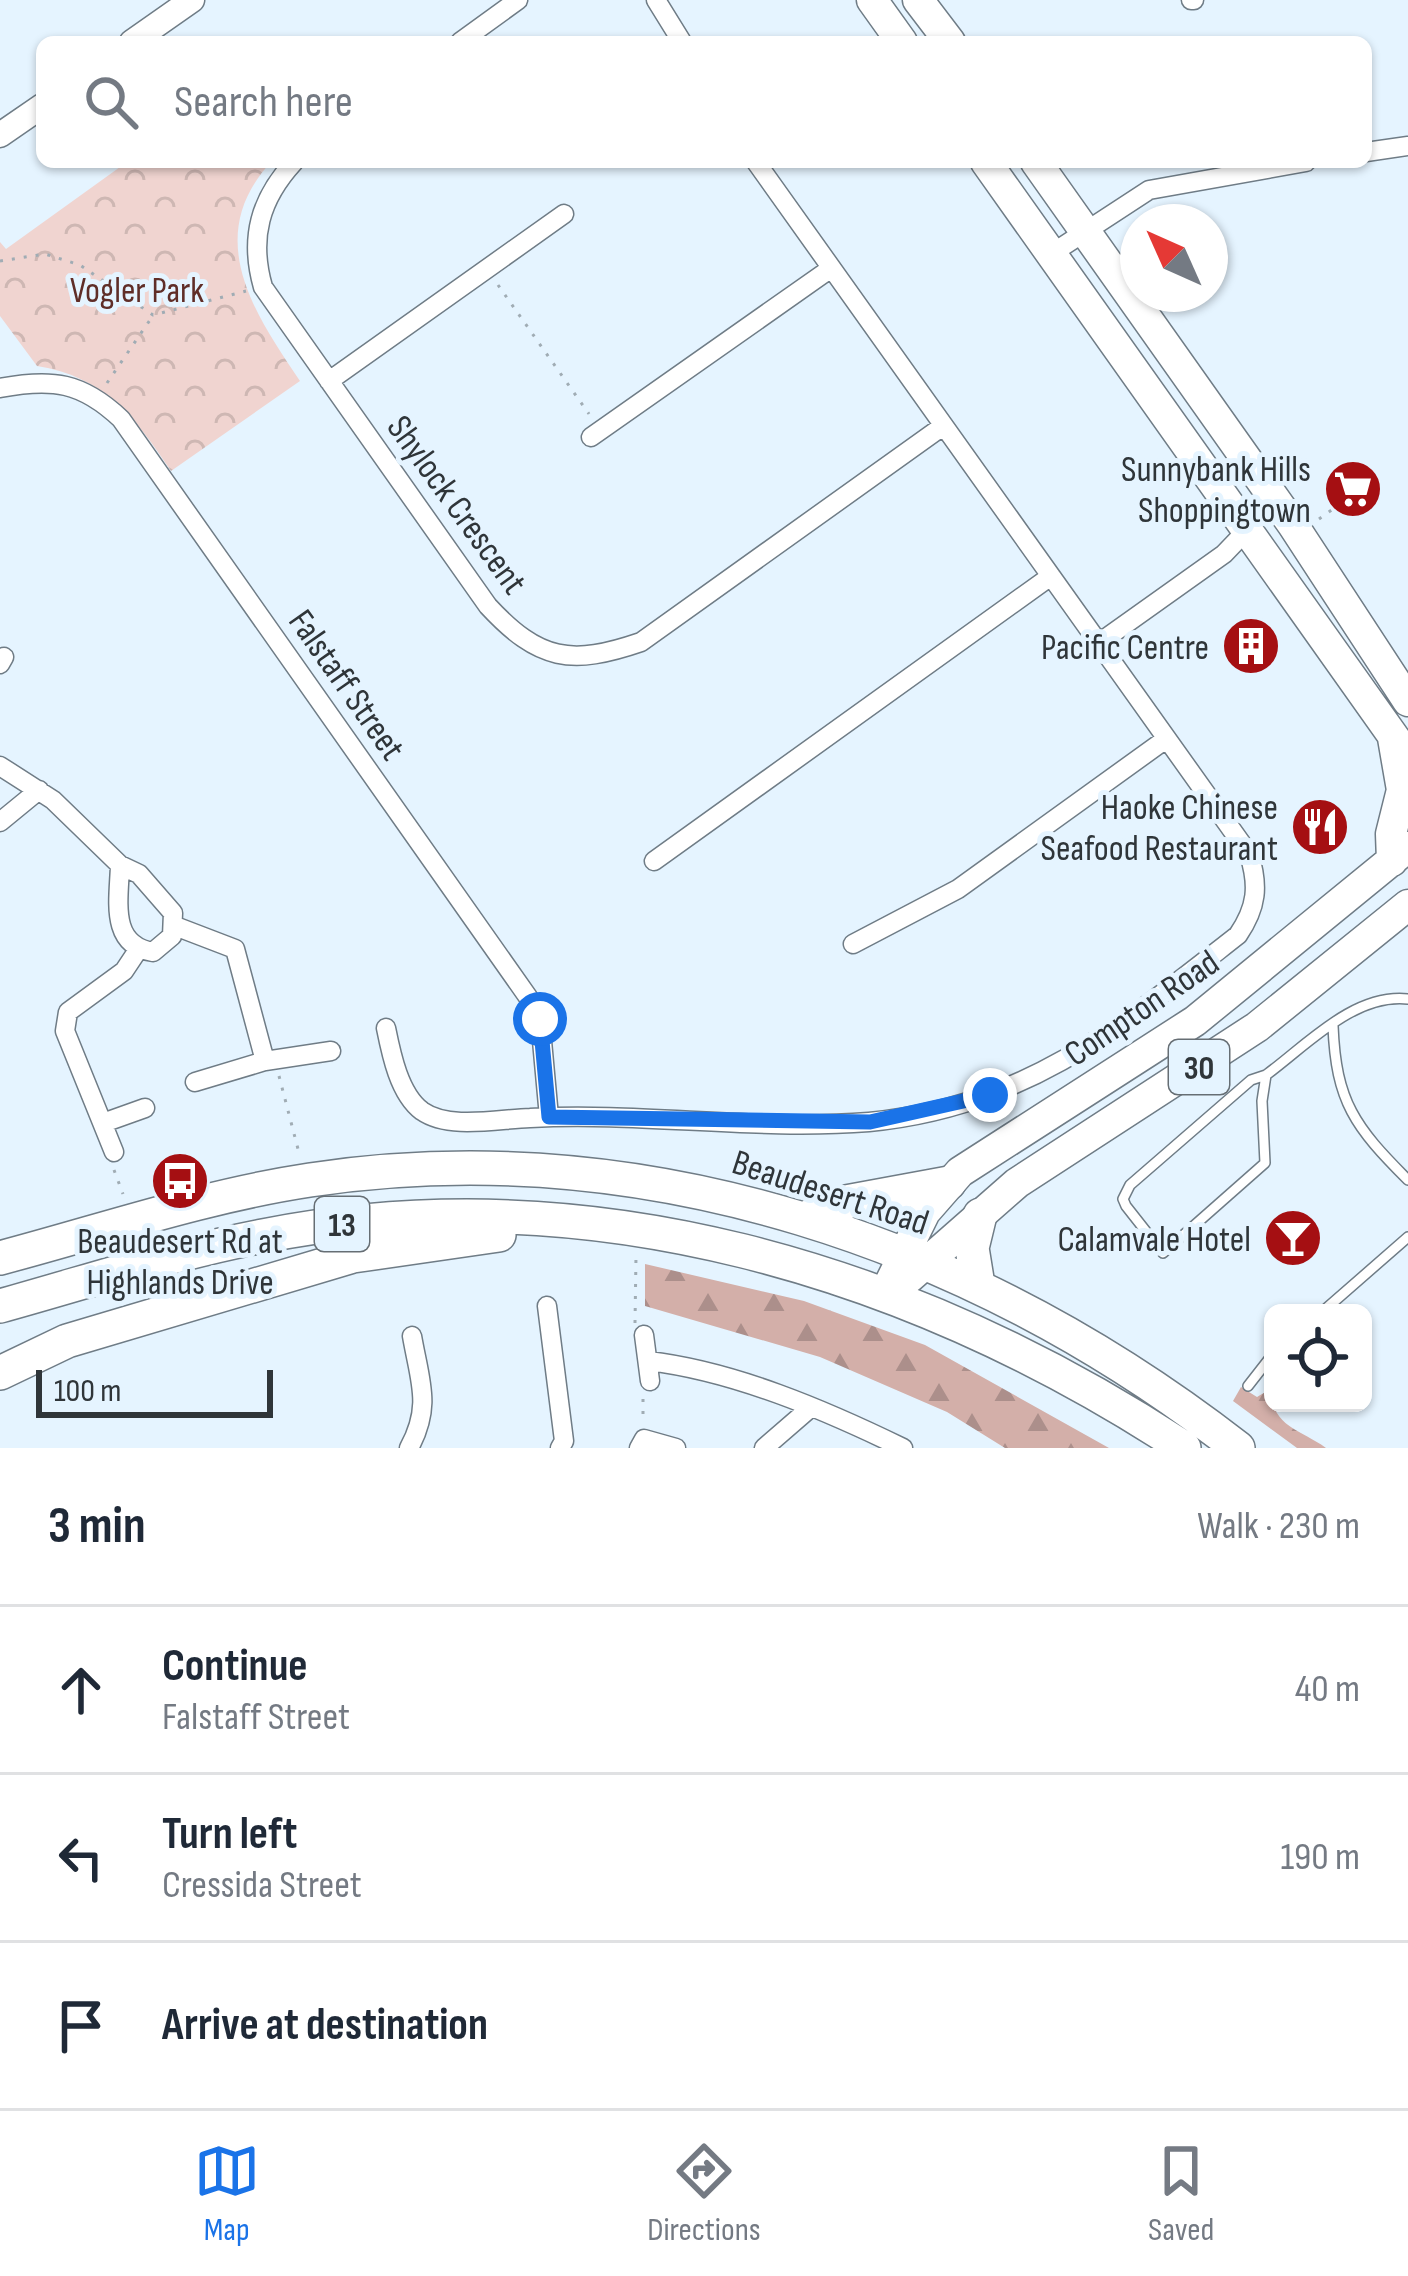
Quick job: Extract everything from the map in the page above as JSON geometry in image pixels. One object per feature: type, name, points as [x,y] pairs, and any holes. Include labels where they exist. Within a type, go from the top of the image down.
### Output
[{"type":"highway","name":"Beaudesert Road","points":[[0,1258],[252,1191],[423,1169],[611,1176],[806,1218],[914,1257],[979,1286],[1100,1352],[1238,1448]]},
{"type":"highway","name":"30","points":[[806,1218],[835,1204],[950,1183]]},
{"type":"highway","points":[[979,1286],[972,1248],[980,1215]]},
{"type":"highway","name":"13","points":[[0,1306],[299,1230],[437,1217],[595,1222],[728,1245],[890,1293],[1039,1365],[1184,1448]]},
{"type":"highway","points":[[0,1373],[41,1350],[353,1256],[464,1238],[560,1234],[595,1222]]},
{"type":"main road","points":[[872,0],[898,36]]},
{"type":"main road","points":[[918,0],[945,36]]},
{"type":"main road","points":[[990,168],[1401,747],[1402,799],[1391,834],[1400,854]]},
{"type":"main road","points":[[1040,168],[1408,701]]},
{"type":"main road","points":[[1204,400],[1208,437],[1256,508],[1247,530]]},
{"type":"main road","name":"Compton Road","points":[[890,1293],[914,1257],[926,1212],[972,1162],[1208,1012],[1400,854]]},
{"type":"main road","name":"Compton Road","points":[[914,1257],[980,1215],[1038,1168],[1257,1027],[1408,904]]},
{"type":"street","points":[[141,36],[192,0]]},
{"type":"street","points":[[468,36],[518,0]]},
{"type":"street","points":[[656,0],[678,36]]},
{"type":"street","points":[[0,135],[36,110]]},
{"type":"street","points":[[1372,151],[1408,146]]},
{"type":"street","name":"Shylock Crescent","points":[[289,168],[273,185],[258,220],[256,262],[263,287],[488,606],[520,640],[560,657],[603,656],[641,643],[943,426]]},
{"type":"street","points":[[386,1028],[393,1061],[411,1098],[422,1112],[456,1121],[549,1117],[870,1122],[990,1095],[1060,1064],[1122,1025],[1238,935],[1256,899],[1249,854],[760,168]]},
{"type":"street","points":[[1051,254],[1149,190],[1272,168]]},
{"type":"street","points":[[329,381],[564,214]]},
{"type":"street","points":[[596,433],[830,269]]},
{"type":"street","points":[[0,388],[40,380],[75,384],[98,398]]},
{"type":"street","name":"Falstaff Street","points":[[98,398],[121,419],[528,997],[540,1019],[549,1117]]},
{"type":"street","points":[[1099,643],[1224,554],[1247,530]]},
{"type":"street","points":[[654,861],[1051,576]]},
{"type":"street","points":[[853,944],[958,889],[1166,739]]},
{"type":"street","points":[[0,766],[38,790],[157,891],[175,926],[236,950],[272,1062]]},
{"type":"street","points":[[0,822],[38,790]]},
{"type":"street","points":[[121,865],[122,931],[138,950],[153,952],[175,926]]},
{"type":"street","points":[[114,1152],[65,1030],[68,1012],[124,971],[138,950]]},
{"type":"street","points":[[194,1082],[331,1052]]},
{"type":"street","points":[[103,1123],[145,1108]]},
{"type":"street","points":[[547,1306],[564,1441],[560,1448]]},
{"type":"street","points":[[644,1335],[649,1371],[685,1366],[903,1448]]},
{"type":"street","points":[[409,1448],[424,1420],[412,1336]]},
{"type":"street","points":[[764,1448],[809,1409]]},
{"type":"street","points":[[641,1443],[676,1448]]},
{"type":"lane","points":[[1266,1075],[1262,1101],[1265,1163],[1162,1253],[1126,1206],[1126,1189],[1218,1106],[1333,1026],[1375,1000],[1408,1000]]},
{"type":"lane","points":[[1333,1026],[1335,1074],[1344,1104],[1408,1180]]},
{"type":"lane","points":[[1331,1304],[1408,1237]]},
{"type":"lane","points":[[1248,1385],[1264,1365]]},
{"type":"path","points":[[0,261],[45,254],[80,265],[153,315]]},
{"type":"path","points":[[487,269],[596,433]]},
{"type":"path","points":[[98,398],[153,315],[263,287]]},
{"type":"path","points":[[1312,524],[1379,476]]},
{"type":"path","points":[[272,1062],[298,1149]]},
{"type":"path","points":[[114,1152],[110,1160],[123,1194]]},
{"type":"green space","name":"Vogler Park","points":[[119,168],[267,168],[240,218],[242,274],[266,329],[300,381],[171,471],[116,402],[81,379],[37,366],[0,316],[0,242],[6,249]]},
{"type":"green space","points":[[645,1264],[804,1301],[925,1345],[1109,1448],[1005,1448],[947,1412],[820,1357],[645,1306]]},
{"type":"green space","points":[[1241,1387],[1257,1397],[1264,1393],[1264,1412],[1277,1412],[1288,1426],[1326,1448],[1297,1448],[1233,1401]]},
{"type":"place","name":"Sunnybank Hills Shoppingtown","points":[[1353,489]]},
{"type":"place","name":"Pacific Centre","points":[[1251,646]]},
{"type":"place","name":"Haoke Chinese Seafood Restaurant","points":[[1320,827]]},
{"type":"place","name":"Beaudesert Rd at Highlands Drive","points":[[180,1181]]},
{"type":"place","name":"Calamvale Hotel","points":[[1293,1238]]},
{"type":"route","points":[[540,1019],[549,1117],[870,1122],[990,1095]]}]
